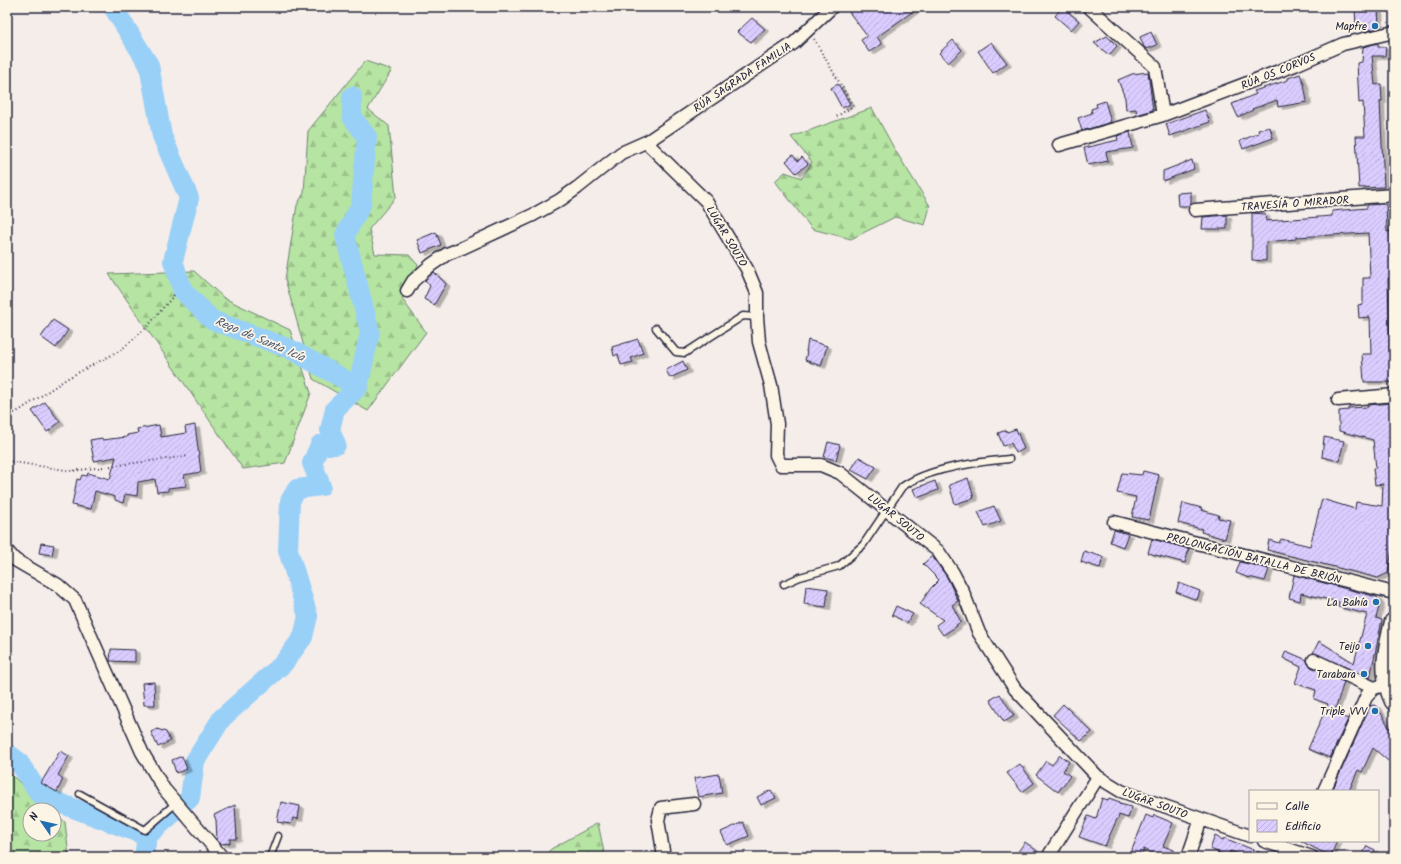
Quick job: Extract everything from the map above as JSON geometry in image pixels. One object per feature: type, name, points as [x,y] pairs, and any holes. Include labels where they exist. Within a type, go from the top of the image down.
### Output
[{"type":"main road","points":[[1385,691],[1388,647],[1394,622]]},
{"type":"street","name":"RÚA SAGRADA FAMILIA","points":[[407,292],[413,281],[431,265],[447,254],[525,219],[560,200],[621,153],[648,141],[794,42],[832,7]]},
{"type":"street","points":[[1088,7],[1155,67],[1163,115]]},
{"type":"street","name":"RÚA OS CORVOS","points":[[1059,145],[1163,115],[1295,65],[1344,44],[1394,32]]},
{"type":"street","name":"LUGAR SOUTO","points":[[648,141],[650,146],[706,201],[747,269],[757,293],[756,318],[759,342],[771,385],[777,424],[776,455],[781,465],[821,465],[840,473],[938,551],[954,573],[979,633],[1015,689],[1098,777],[1121,791],[1249,836]]},
{"type":"street","name":"TRAVESÍA O MIRADOR","points":[[1195,210],[1394,195]]},
{"type":"street","points":[[1338,400],[1394,396]]},
{"type":"street","name":"PROLONGACIÓN BATALLA DE BRIÓN","points":[[1114,522],[1394,593]]},
{"type":"street","points":[[7,551],[15,560],[58,585],[75,600],[142,752],[164,789],[222,857]]},
{"type":"street","points":[[1314,660],[1385,691]]},
{"type":"street","points":[[1324,790],[1367,695],[1385,691]]},
{"type":"street","points":[[1048,857],[1098,777]]},
{"type":"street","points":[[664,857],[658,820],[661,808],[694,804]]},
{"type":"street","points":[[1188,857],[1201,819]]},
{"type":"street","points":[[1267,842],[1312,857]]},
{"type":"lane","points":[[656,328],[676,352],[685,353],[743,316],[756,318]]},
{"type":"lane","points":[[784,584],[800,577],[839,566],[863,545],[902,487],[911,480],[932,473],[979,462],[1009,459]]},
{"type":"lane","points":[[80,794],[145,830],[176,803]]},
{"type":"lane","points":[[270,857],[278,836]]},
{"type":"path","points":[[991,12],[998,7]]},
{"type":"path","points":[[808,29],[853,106],[836,117]]},
{"type":"path","points":[[7,417],[68,378],[121,350],[147,327],[174,294]]},
{"type":"path","points":[[7,461],[72,471],[189,456]]},
{"type":"green space","points":[[365,61],[392,70],[368,109],[389,126],[396,197],[369,229],[375,254],[409,255],[418,265],[402,299],[426,332],[368,411],[313,379],[285,279],[297,205],[304,193],[308,131]]},
{"type":"green space","points":[[872,108],[895,150],[930,206],[925,225],[895,217],[851,239],[812,229],[775,181],[785,172],[802,178],[812,162],[791,137]]},
{"type":"green space","points":[[194,271],[224,298],[290,330],[311,393],[285,463],[243,469],[109,274]]},
{"type":"green space","points":[[7,771],[42,802],[22,802],[22,842],[62,842],[62,819],[65,822],[69,857],[7,857]]},
{"type":"green space","points":[[598,823],[605,857],[543,857],[551,849]]},
{"type":"building","points":[[856,7],[919,7],[877,37],[882,44],[869,52],[861,40],[867,36],[849,12]]},
{"type":"building","points":[[1062,7],[1079,21],[1071,30],[1055,16]]},
{"type":"building","points":[[1355,7],[1378,7],[1379,28],[1365,31],[1365,29],[1356,28]]},
{"type":"building","points":[[752,18],[765,29],[751,42],[737,32]]},
{"type":"building","points":[[1151,32],[1157,45],[1147,49],[1144,47],[1140,37]]},
{"type":"building","points":[[1107,36],[1117,46],[1109,55],[1094,43]]},
{"type":"building","points":[[953,40],[962,50],[948,63],[939,53]]},
{"type":"building","points":[[991,42],[1007,63],[993,73],[978,51]]},
{"type":"building","points":[[1378,43],[1378,47],[1386,47],[1385,56],[1372,56],[1375,85],[1381,84],[1382,101],[1380,101],[1384,187],[1359,188],[1356,136],[1365,136],[1363,102],[1359,103],[1357,63],[1362,62],[1363,47]]},
{"type":"building","points":[[1148,72],[1153,110],[1137,115],[1136,109],[1126,110],[1125,98],[1118,80],[1132,74]]},
{"type":"building","points":[[1300,74],[1304,84],[1307,102],[1278,107],[1277,100],[1252,109],[1253,110],[1238,117],[1232,104],[1256,94],[1254,91],[1288,80],[1288,78]]},
{"type":"building","points":[[838,84],[850,104],[842,108],[831,88]]},
{"type":"building","points":[[1105,101],[1111,122],[1082,131],[1078,118],[1092,113],[1091,109],[1097,107],[1096,104]]},
{"type":"building","points":[[1205,110],[1210,122],[1170,136],[1166,124]]},
{"type":"building","points":[[1270,127],[1273,138],[1243,149],[1240,141],[1259,133],[1258,130]]},
{"type":"building","points":[[1130,132],[1133,148],[1106,152],[1108,161],[1088,165],[1084,148],[1118,140],[1117,136]]},
{"type":"building","points":[[793,155],[798,161],[802,157],[808,164],[796,173],[786,161]]},
{"type":"building","points":[[1192,160],[1194,169],[1163,181],[1163,171]]},
{"type":"building","points":[[1191,192],[1191,204],[1189,206],[1178,206],[1177,193]]},
{"type":"building","points":[[1386,204],[1387,232],[1390,231],[1393,278],[1388,278],[1390,353],[1394,353],[1394,382],[1364,382],[1362,354],[1371,354],[1370,317],[1359,318],[1358,305],[1363,304],[1363,278],[1370,278],[1368,233],[1296,237],[1296,239],[1266,242],[1266,261],[1252,260],[1252,213],[1265,214],[1266,221],[1332,216],[1332,211],[1367,208],[1367,205]]},
{"type":"building","points":[[1227,215],[1227,229],[1202,229],[1203,217]]},
{"type":"building","points":[[436,232],[441,245],[422,253],[417,240]]},
{"type":"building","points":[[434,272],[446,284],[434,305],[424,299],[430,286],[425,280]]},
{"type":"building","points":[[53,320],[68,330],[56,348],[41,337]]},
{"type":"building","points":[[638,339],[643,353],[631,358],[633,362],[621,365],[618,354],[614,356],[612,347]]},
{"type":"building","points":[[808,340],[827,346],[821,366],[805,360]]},
{"type":"building","points":[[683,361],[687,370],[670,378],[666,370]]},
{"type":"building","points":[[45,402],[60,422],[47,432],[32,411]]},
{"type":"building","points":[[1394,403],[1394,538],[1388,573],[1378,578],[1267,550],[1269,540],[1279,543],[1281,539],[1310,546],[1322,499],[1355,509],[1356,502],[1382,506],[1383,484],[1375,485],[1373,468],[1376,468],[1373,440],[1339,431],[1339,411],[1348,410],[1348,408],[1368,407],[1368,405]]},
{"type":"building","points":[[159,425],[161,437],[186,433],[185,427],[195,425],[201,472],[184,475],[186,486],[168,488],[168,491],[157,492],[155,479],[138,482],[137,496],[125,494],[123,503],[115,500],[115,497],[95,491],[91,509],[72,505],[77,479],[80,480],[82,475],[87,476],[88,473],[110,479],[116,457],[94,461],[90,440],[127,437],[127,435],[138,433],[137,429]]},
{"type":"building","points":[[1016,429],[1024,449],[1016,453],[1011,443],[1003,446],[998,433]]},
{"type":"building","points":[[1324,437],[1344,441],[1339,461],[1322,457]]},
{"type":"building","points":[[828,442],[840,445],[836,460],[824,457]]},
{"type":"building","points":[[859,457],[876,467],[868,479],[851,470]]},
{"type":"building","points":[[1143,471],[1159,475],[1149,520],[1132,517],[1136,497],[1117,493],[1122,473],[1142,475]]},
{"type":"building","points":[[968,478],[974,498],[955,504],[949,485]]},
{"type":"building","points":[[935,481],[938,490],[917,498],[913,489]]},
{"type":"building","points":[[1183,503],[1202,508],[1201,510],[1219,515],[1218,518],[1230,520],[1225,539],[1201,532],[1202,529],[1178,523]]},
{"type":"building","points":[[994,506],[1001,521],[985,527],[978,512]]},
{"type":"building","points":[[1114,530],[1128,534],[1123,547],[1110,542]]},
{"type":"building","points":[[1152,539],[1189,549],[1185,563],[1148,553]]},
{"type":"building","points":[[41,543],[54,545],[52,555],[39,553]]},
{"type":"building","points":[[1084,551],[1103,557],[1100,568],[1081,562]]},
{"type":"building","points":[[932,556],[947,577],[958,601],[952,605],[961,622],[943,635],[936,625],[943,620],[920,604],[931,588],[939,580],[923,564]]},
{"type":"building","points":[[1240,562],[1269,569],[1265,581],[1249,578],[1236,573]]},
{"type":"building","points":[[1294,575],[1377,597],[1380,603],[1376,618],[1382,620],[1370,678],[1313,653],[1319,641],[1354,663],[1367,614],[1338,607],[1339,602],[1301,593],[1300,601],[1289,598]]},
{"type":"building","points":[[1179,583],[1200,591],[1197,600],[1176,592]]},
{"type":"building","points":[[806,586],[828,589],[826,607],[804,604]]},
{"type":"building","points":[[896,606],[913,614],[907,623],[892,615]]},
{"type":"building","points":[[111,649],[135,650],[135,662],[110,661]]},
{"type":"building","points":[[1286,651],[1307,660],[1311,667],[1344,682],[1334,713],[1348,719],[1330,758],[1308,749],[1328,704],[1314,699],[1316,690],[1295,683],[1301,667],[1283,658]]},
{"type":"building","points":[[154,682],[155,705],[144,705],[142,683]]},
{"type":"building","points":[[1000,694],[1014,716],[1004,722],[990,700]]},
{"type":"building","points":[[1063,704],[1092,732],[1081,741],[1053,715]]},
{"type":"building","points":[[1370,706],[1377,706],[1394,736],[1394,766],[1373,748],[1362,772],[1358,770],[1349,790],[1332,790]]},
{"type":"building","points":[[157,729],[166,732],[170,741],[158,747],[151,732]]},
{"type":"building","points":[[60,751],[69,756],[58,775],[63,779],[57,792],[41,783]]},
{"type":"building","points":[[1060,755],[1069,762],[1063,771],[1070,776],[1058,792],[1036,775],[1046,761],[1052,765]]},
{"type":"building","points":[[182,756],[187,769],[176,773],[172,760]]},
{"type":"building","points":[[1020,764],[1034,783],[1022,792],[1007,773]]},
{"type":"building","points":[[719,774],[722,793],[698,797],[694,778]]},
{"type":"building","points":[[771,790],[776,798],[761,805],[757,797]]},
{"type":"building","points":[[1102,798],[1108,800],[1109,798],[1120,802],[1119,804],[1132,807],[1128,818],[1119,815],[1105,846],[1079,837],[1088,816],[1096,819]]},
{"type":"building","points":[[281,802],[300,806],[298,819],[293,818],[291,824],[277,822]]},
{"type":"building","points":[[235,805],[237,839],[230,839],[230,843],[221,844],[217,840],[216,820],[214,815]]},
{"type":"building","points":[[1146,815],[1153,818],[1154,815],[1173,823],[1163,846],[1174,850],[1171,857],[1161,857],[1144,849],[1141,857],[1129,857]]},
{"type":"building","points":[[743,822],[749,836],[727,845],[721,832]]},
{"type":"building","points":[[1215,836],[1223,840],[1224,838],[1269,857],[1245,857],[1230,851],[1228,856],[1210,849]]},
{"type":"building","points":[[1025,842],[1037,851],[1033,857],[1022,857],[1017,853]]},
{"type":"building","points":[[1303,842],[1337,842],[1331,855]]},
{"type":"building","points":[[1367,846],[1375,850],[1371,857],[1361,857]]},
{"type":"waterway","name":"Rego de Santa Icía","points":[[113,7],[149,65],[162,136],[189,198],[173,261],[183,291],[212,320],[290,349],[358,387]]},
{"type":"waterway","name":"Rego de Santa Icía","points":[[187,801],[190,798],[195,761],[222,718],[283,664],[303,637],[308,616],[288,550],[290,501],[297,489],[321,486],[312,463],[320,445],[336,445],[330,430],[335,409],[358,387],[370,332],[345,235],[361,205],[367,137],[352,117],[352,96]]},
{"type":"waterway","points":[[7,753],[18,761],[41,796],[147,836],[144,857]]},
{"type":"waterway","name":"Rego de Santa Icía","points":[[147,836],[172,814]]},
{"type":"place","name":"Mapfre","points":[[1375,26]]},
{"type":"place","name":"La Bahía","points":[[1376,602]]},
{"type":"place","name":"Teijo","points":[[1368,646]]},
{"type":"place","name":"Tarabara","points":[[1364,674]]},
{"type":"place","name":"Triple VVV","points":[[1375,711]]}]
